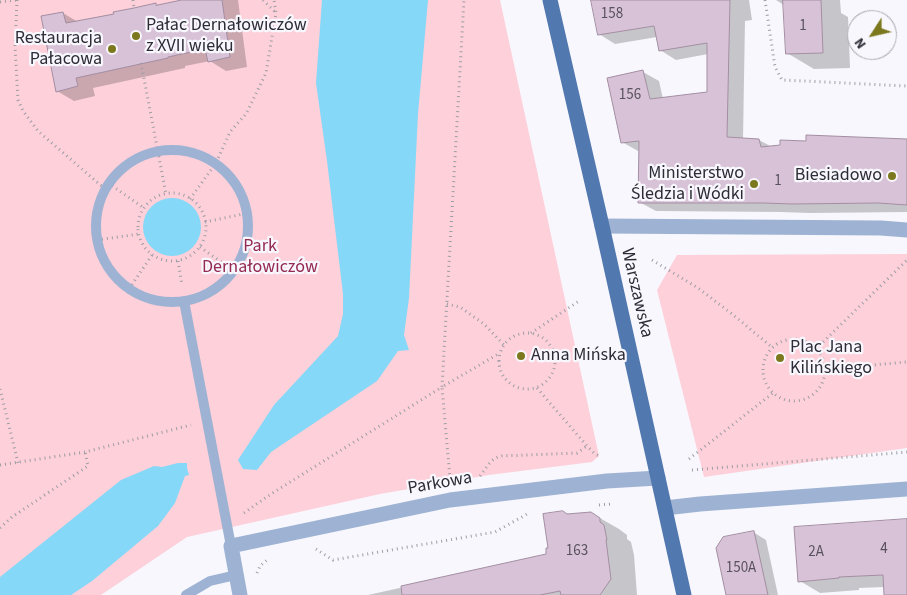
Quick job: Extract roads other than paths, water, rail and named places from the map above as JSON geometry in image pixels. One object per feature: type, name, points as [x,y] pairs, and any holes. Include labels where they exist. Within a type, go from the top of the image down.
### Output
[{"type":"main road","name":"Warszawska","points":[[550,0],[684,595]]},
{"type":"street","points":[[602,226],[881,228],[907,230]]},
{"type":"street","name":"Parkowa","points":[[230,546],[450,500],[608,481],[658,478]]},
{"type":"street","points":[[665,508],[907,489]]},
{"type":"street","points":[[230,546],[240,595]]},
{"type":"lane","points":[[177,150],[191,152],[216,163],[231,177],[242,194],[248,213],[248,233],[244,253],[234,271],[221,285],[204,296],[184,301],[155,300],[129,289],[114,275],[103,259],[97,240],[96,213],[107,186],[121,168],[138,157],[157,151],[177,150]]},
{"type":"lane","points":[[184,301],[230,546]]},
{"type":"lane","points":[[186,595],[210,581],[236,575]]},
{"type":"water","points":[[322,0],[428,0],[418,114],[409,298],[404,335],[409,350],[398,351],[377,381],[271,452],[257,470],[243,469],[238,460],[274,405],[338,336],[343,314],[343,294],[316,83]]},
{"type":"water","points":[[172,198],[183,200],[196,211],[201,227],[199,238],[188,251],[172,256],[161,254],[148,243],[143,227],[145,216],[156,203]]},
{"type":"water","points":[[187,463],[189,475],[185,476],[175,503],[158,526],[92,581],[71,595],[0,595],[0,577],[121,480],[154,466],[162,467]]},
{"type":"place","name":"Pałac Dernałowiczów z XVII wieku","points":[[136,36]]},
{"type":"place","name":"Restauracja Pałacowa","points":[[112,49]]},
{"type":"place","name":"Biesiadowo","points":[[892,176]]},
{"type":"place","name":"Ministerstwo Śledzia i Wódki","points":[[754,184]]},
{"type":"place","name":"Anna Mińska","points":[[521,356]]},
{"type":"place","name":"Plac Jana Kilińskiego","points":[[780,358]]},
{"type":"park label","name":"Park Dernałowiczów","points":[[260,257]]}]
